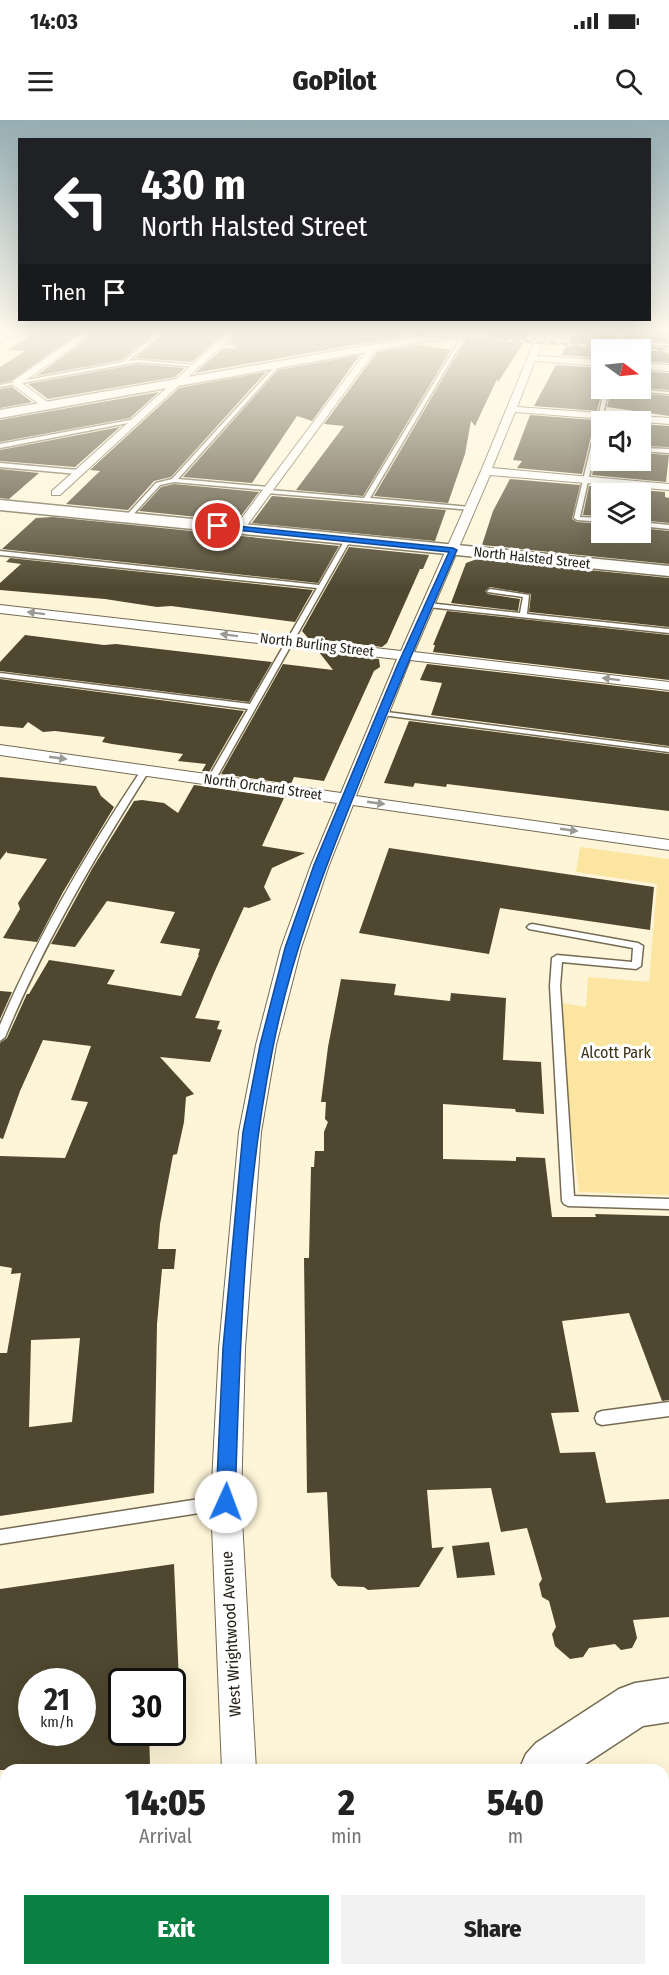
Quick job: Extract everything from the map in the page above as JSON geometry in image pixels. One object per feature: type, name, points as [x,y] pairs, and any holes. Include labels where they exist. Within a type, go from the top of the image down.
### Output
[{"type":"main road","name":"North Halsted Street","points":[[0,505],[669,572]]},
{"type":"main road","points":[[553,1764],[635,1705],[669,1700]]},
{"type":"street","points":[[56,493],[140,417]]},
{"type":"street","points":[[239,529],[322,417]]},
{"type":"street","name":"West Wrightwood Avenue","points":[[239,1764],[226,1502],[232,1348],[250,1132],[266,1045],[291,948],[320,865],[406,655],[453,550],[508,417]]},
{"type":"street","points":[[651,420],[669,421]]},
{"type":"street","points":[[486,471],[669,487]]},
{"type":"street","name":"North Burling Street","points":[[0,609],[669,686]]},
{"type":"street","name":"North Orchard Street","points":[[0,750],[669,844]]},
{"type":"lane","points":[[174,480],[231,417]]},
{"type":"lane","points":[[366,500],[417,417]]},
{"type":"lane","points":[[0,446],[136,420]]},
{"type":"lane","points":[[651,450],[669,451]]},
{"type":"lane","points":[[591,458],[577,518],[591,519]]},
{"type":"lane","points":[[0,465],[78,472]]},
{"type":"lane","points":[[127,518],[158,483],[174,480],[470,509]]},
{"type":"lane","points":[[651,525],[669,527]]},
{"type":"lane","points":[[211,780],[348,539]]},
{"type":"lane","points":[[0,553],[321,587]]},
{"type":"lane","points":[[490,591],[527,596],[523,616]]},
{"type":"lane","points":[[429,605],[669,631]]},
{"type":"lane","points":[[0,675],[253,707]]},
{"type":"lane","points":[[382,713],[669,750]]},
{"type":"lane","points":[[0,1037],[33,959],[65,900],[96,846],[145,771]]},
{"type":"lane","points":[[532,927],[638,946],[636,966],[557,958],[555,986],[568,1202],[669,1204]]},
{"type":"lane","points":[[603,1418],[669,1409]]},
{"type":"lane","points":[[0,1537],[226,1502]]},
{"type":"green space","name":"Alcott Park","points":[[580,847],[669,859],[669,1195],[579,1192],[555,1002],[586,1007],[588,977],[649,982],[657,884],[576,872]]},
{"type":"building","points":[[19,417],[132,417],[0,442],[0,420]]},
{"type":"building","points":[[148,417],[226,417],[171,477],[154,481],[128,510],[66,504],[100,471],[90,470]]},
{"type":"building","points":[[237,417],[297,417],[252,483],[183,477]]},
{"type":"building","points":[[299,417],[315,417],[312,421]]},
{"type":"building","points":[[329,417],[411,417],[363,496],[296,490],[344,426],[324,424]]},
{"type":"building","points":[[420,417],[479,417],[475,426],[471,421],[465,454],[448,503],[374,496]]},
{"type":"building","points":[[529,417],[591,420],[591,437],[582,474],[517,468],[522,461],[513,460]]},
{"type":"building","points":[[651,425],[669,426],[669,447],[651,446]]},
{"type":"building","points":[[120,427],[75,467],[0,461],[0,450]]},
{"type":"building","points":[[651,454],[669,455],[666,482],[592,475],[593,471],[651,471]]},
{"type":"building","points":[[0,469],[39,473],[9,499],[0,498]]},
{"type":"building","points":[[510,479],[580,485],[572,519],[577,522],[591,523],[591,543],[651,543],[651,529],[669,531],[669,564],[482,545],[493,511]]},
{"type":"building","points":[[174,484],[259,492],[237,521],[139,511],[161,487]]},
{"type":"building","points":[[589,486],[591,486],[591,515],[583,515]]},
{"type":"building","points":[[651,491],[665,492],[665,497],[669,498],[669,523],[651,521]]},
{"type":"building","points":[[272,496],[446,510],[435,541],[252,523]]},
{"type":"building","points":[[53,517],[339,546],[318,583],[2,549],[36,518]]},
{"type":"building","points":[[349,547],[429,555],[423,569],[420,569],[387,643],[382,647],[308,638],[302,631]]},
{"type":"building","points":[[10,558],[313,590],[295,622],[171,606],[157,607],[105,599],[0,590],[0,583],[21,564],[6,562]]},
{"type":"building","points":[[477,559],[669,578],[669,627],[529,612],[531,594],[490,587],[485,591],[488,594],[520,599],[518,611],[451,603],[466,563]]},
{"type":"building","points":[[447,611],[669,635],[669,680],[433,652],[435,645],[433,645]]},
{"type":"building","points":[[25,635],[272,662],[249,702],[0,671],[0,662]]},
{"type":"building","points":[[319,652],[379,659],[380,667],[374,671],[324,781],[294,777],[291,784],[221,774],[283,664],[333,670]]},
{"type":"building","points":[[427,664],[669,692],[669,746],[431,715],[442,683],[420,680]]},
{"type":"building","points":[[0,679],[244,711],[209,772],[202,771],[206,764],[178,761],[183,754],[102,742],[105,737],[55,731],[43,732],[28,722],[23,728],[0,726]]},
{"type":"building","points":[[409,721],[669,754],[669,811],[447,784],[446,787],[415,783],[413,787],[384,783]]},
{"type":"building","points":[[0,777],[96,786],[101,796],[114,807],[63,892],[37,942],[3,938],[20,909],[18,903],[47,859],[7,853],[7,851],[0,860]]},
{"type":"building","points":[[194,785],[284,798],[262,846],[305,853],[272,868],[264,887],[271,900],[249,908],[244,907],[214,973],[195,1018],[220,1021],[217,1029],[222,1030],[210,1062],[160,1057],[194,1094],[186,1097],[184,1122],[177,1154],[173,1155],[160,1224],[158,1249],[176,1249],[174,1269],[162,1269],[157,1324],[154,1493],[0,1516],[0,1353],[7,1353],[21,1273],[11,1274],[12,1268],[0,1266],[0,1156],[65,1158],[88,1102],[71,1100],[91,1046],[43,1040],[20,1091],[3,1139],[0,1138],[0,1043],[7,1038],[27,994],[49,960],[115,970],[107,984],[181,996],[200,949],[160,943],[175,912],[107,901],[75,947],[51,944],[92,869],[134,801],[164,803],[178,813]],"holes":[[[80,1338],[72,1422],[29,1427],[31,1340]]]},
{"type":"building","points":[[389,848],[654,887],[650,930],[500,908],[489,954],[359,933]]},
{"type":"building","points":[[341,979],[396,984],[394,995],[450,1001],[451,993],[506,998],[503,1060],[541,1062],[544,1114],[516,1112],[515,1109],[443,1104],[443,1159],[516,1161],[516,1157],[545,1158],[552,1217],[596,1217],[595,1214],[669,1216],[669,1400],[662,1401],[629,1313],[562,1321],[579,1412],[551,1413],[560,1453],[595,1452],[606,1503],[669,1499],[669,1617],[633,1620],[637,1638],[632,1648],[621,1650],[615,1644],[589,1648],[583,1657],[570,1659],[555,1646],[552,1634],[556,1627],[549,1601],[542,1597],[539,1584],[542,1579],[527,1528],[501,1532],[491,1488],[427,1490],[432,1548],[444,1547],[419,1587],[368,1590],[364,1587],[338,1586],[331,1577],[327,1492],[307,1493],[304,1258],[309,1258],[311,1167],[314,1167],[315,1151],[324,1151],[324,1132],[328,1122],[325,1119],[326,1102],[321,1102],[328,1047]]},
{"type":"building","points":[[0,991],[12,992],[0,1019]]},
{"type":"building","points":[[489,1542],[495,1575],[457,1578],[452,1546]]},
{"type":"building","points":[[174,1564],[178,1668],[108,1668],[108,1746],[149,1746],[150,1764],[0,1764],[0,1589]]},
{"type":"route","points":[[218,526],[453,550],[401,666],[320,865],[291,948],[266,1045],[250,1132],[232,1348],[226,1502]]}]
